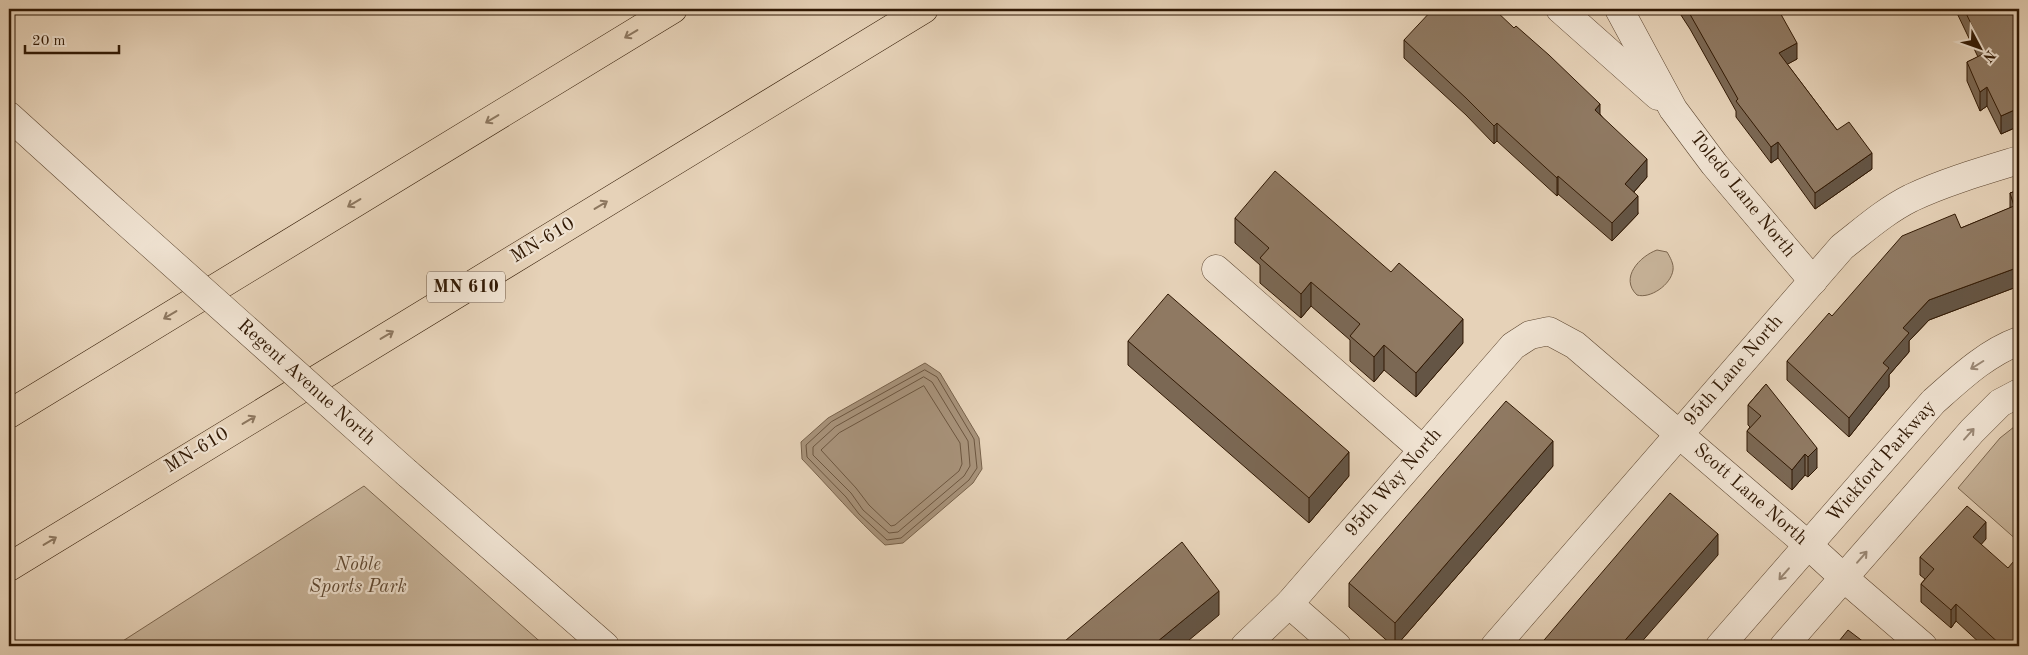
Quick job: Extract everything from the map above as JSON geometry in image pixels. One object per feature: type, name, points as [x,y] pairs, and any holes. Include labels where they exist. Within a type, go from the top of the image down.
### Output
[{"type":"highway","points":[[9,414],[673,9]]},
{"type":"highway","name":"MN-610","points":[[9,567],[924,9]]},
{"type":"street","name":"Toledo Lane North","points":[[1560,9],[1673,109]]},
{"type":"street","name":"Toledo Lane North","points":[[1619,9],[1673,109],[1714,164],[1813,281]]},
{"type":"street","name":"Regent Avenue North","points":[[9,116],[407,473],[605,646]]},
{"type":"street","name":"95th Lane North","points":[[1495,646],[1842,247],[1881,216],[1910,199],[1950,182],[2019,160]]},
{"type":"street","points":[[1216,269],[1423,450]]},
{"type":"street","name":"95th Way North","points":[[1245,646],[1289,604],[1513,346],[1530,334],[1549,331]]},
{"type":"street","name":"Scott Lane North","points":[[1549,331],[1575,345],[1808,545],[1922,646]]},
{"type":"street","name":"Wickford Parkway","points":[[1720,646],[1933,402],[1968,370],[2008,345],[2019,341]]},
{"type":"street","points":[[1784,646],[1972,431],[2000,403],[2019,393]]},
{"type":"street","points":[[1289,604],[1337,646]]},
{"type":"green space","points":[[1657,250],[1667,252],[1672,261],[1673,270],[1671,276],[1664,286],[1654,293],[1642,296],[1637,295],[1630,282],[1634,268],[1644,257]]},
{"type":"green space","points":[[2019,423],[2019,542],[1958,488],[2000,438]]},
{"type":"green space","name":"Noble Sports Park","points":[[364,486],[545,646],[115,646]]},
{"type":"water","points":[[925,363],[940,373],[979,438],[982,469],[973,483],[903,543],[885,545],[802,459],[801,442],[828,418]]},
{"type":"building","points":[[1433,9],[1494,9],[1514,28],[1516,26],[1549,55],[1600,104],[1595,110],[1647,159],[1625,184],[1638,196],[1612,223],[1558,176],[1557,178],[1497,123],[1494,126],[1404,40]]},
{"type":"building","points":[[1687,9],[1778,9],[1797,43],[1779,53],[1837,130],[1849,122],[1872,153],[1815,193],[1778,142],[1771,147],[1736,101],[1738,99]]},
{"type":"building","points":[[1964,9],[2019,9],[2019,108],[2001,116],[1987,87],[1980,92],[1967,62],[1985,53]]},
{"type":"building","points":[[1275,171],[1391,272],[1399,263],[1463,319],[1416,373],[1384,345],[1374,357],[1350,336],[1360,324],[1311,282],[1301,294],[1260,258],[1269,248],[1235,218]]},
{"type":"building","points":[[2019,190],[2019,267],[1929,300],[1903,328],[1909,333],[1883,363],[1889,368],[1849,418],[1787,361],[1829,313],[1832,316],[1902,236],[1955,214],[1961,228],[2014,206],[2010,193]]},
{"type":"building","points":[[1168,294],[1349,452],[1309,498],[1128,341]]},
{"type":"building","points":[[1766,384],[1817,448],[1808,457],[1805,454],[1792,470],[1747,431],[1761,416],[1748,405]]},
{"type":"building","points":[[1506,401],[1553,441],[1395,623],[1349,583]]},
{"type":"building","points":[[1670,493],[1718,534],[1620,646],[1539,646]]},
{"type":"building","points":[[1967,506],[1986,522],[1973,537],[2008,568],[2019,555],[2019,643],[2016,646],[2002,646],[1956,604],[1951,610],[1921,584],[1934,569],[1920,557]]},
{"type":"building","points":[[1182,542],[1219,591],[1152,646],[1059,646]]},
{"type":"building","points":[[1848,630],[1869,646],[1835,646]]}]
